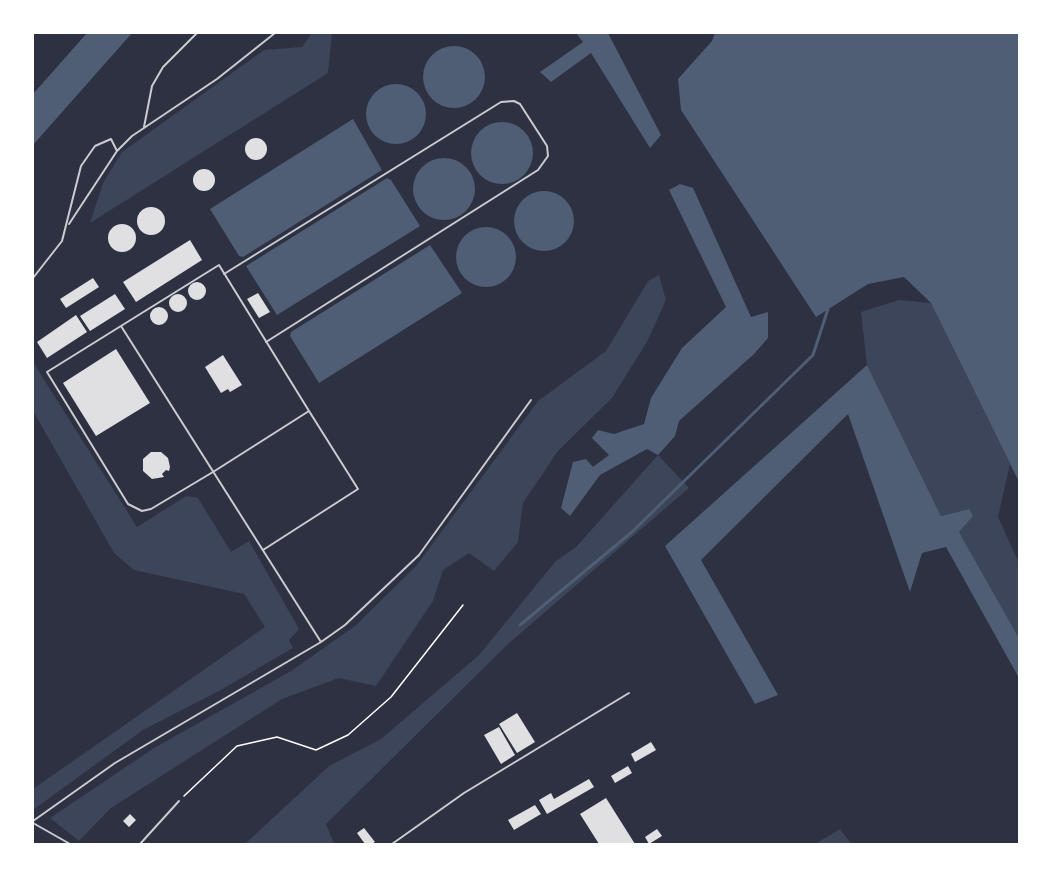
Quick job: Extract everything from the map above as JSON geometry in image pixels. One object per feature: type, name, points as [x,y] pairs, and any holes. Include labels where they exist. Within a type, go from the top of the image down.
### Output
[{"type":"lane","points":[[144,128],[152,86],[162,67],[197,33]]},
{"type":"lane","points":[[33,278],[62,241],[69,224],[117,151],[144,128],[217,79],[275,33]]},
{"type":"lane","points":[[224,274],[501,102],[514,101],[520,104],[547,146],[549,156],[538,170],[266,342]]},
{"type":"lane","points":[[69,224],[74,190],[85,159],[94,146],[103,141],[111,140],[117,151]]},
{"type":"lane","points":[[263,550],[358,489],[219,265],[47,372],[128,504],[135,509],[146,510],[213,472],[309,411]]},
{"type":"lane","points":[[121,326],[321,642]]},
{"type":"lane","points":[[70,844],[33,822],[124,757],[321,642],[358,614],[419,555],[531,400]]},
{"type":"lane","points":[[392,844],[464,793],[629,693]]},
{"type":"lane","points":[[140,844],[179,801]]},
{"type":"path","points":[[179,801],[237,746],[277,737],[316,750],[348,735],[391,697],[463,605]]},
{"type":"shaded area","points":[[87,33],[132,33],[33,145],[33,94]]},
{"type":"shaded area","points":[[312,33],[332,33],[328,73],[90,223],[103,183],[122,152],[264,50],[302,47]]},
{"type":"shaded area","points":[[576,33],[608,33],[661,135],[650,148],[591,53],[551,82],[540,72],[583,42]]},
{"type":"shaded area","points":[[715,33],[1019,33],[1019,482],[931,303],[904,277],[868,284],[816,317],[681,110],[678,79],[712,41]]},
{"type":"shaded area","points":[[454,46],[476,55],[485,77],[476,99],[454,108],[432,99],[423,77],[432,55]]},
{"type":"shaded area","points":[[390,84],[402,84],[413,89],[421,97],[426,114],[424,126],[413,139],[402,144],[390,144],[379,139],[371,131],[366,120],[366,108],[371,97],[379,89]]},
{"type":"shaded area","points":[[353,119],[382,170],[243,257],[239,256],[210,209]]},
{"type":"shaded area","points":[[502,122],[524,131],[533,153],[524,175],[502,184],[480,175],[471,153],[480,131]]},
{"type":"shaded area","points":[[444,158],[466,167],[475,189],[466,211],[444,220],[422,211],[413,189],[422,167]]},
{"type":"shaded area","points":[[387,178],[391,180],[420,226],[277,315],[246,266]]},
{"type":"shaded area","points":[[680,184],[693,188],[751,317],[768,312],[768,338],[754,354],[679,421],[675,436],[658,455],[647,449],[600,475],[570,516],[561,508],[573,462],[586,459],[593,467],[609,455],[592,438],[598,430],[614,434],[644,424],[651,398],[682,348],[726,307],[669,190]]},
{"type":"shaded area","points":[[538,191],[550,191],[566,199],[572,209],[574,221],[572,233],[566,243],[550,251],[538,251],[522,243],[514,227],[514,215],[522,199]]},
{"type":"shaded area","points":[[480,227],[492,227],[508,235],[514,245],[516,257],[514,269],[508,279],[492,287],[480,287],[464,279],[456,263],[456,251],[464,235]]},
{"type":"shaded area","points":[[430,245],[462,293],[319,383],[290,336],[291,332]]},
{"type":"shaded area","points":[[659,275],[666,300],[648,340],[612,398],[558,451],[523,503],[518,542],[494,571],[469,553],[443,570],[433,601],[376,686],[339,678],[282,699],[111,808],[79,841],[50,818],[154,748],[291,671],[355,626],[416,566],[538,401],[606,351],[648,281]]},
{"type":"shaded area","points":[[899,300],[931,303],[1010,464],[998,517],[1019,563],[1019,638],[959,532],[969,509],[941,516],[867,365],[861,312]]},
{"type":"shaded area","points":[[33,362],[137,527],[186,496],[198,498],[231,552],[249,541],[299,629],[289,640],[293,648],[219,691],[143,730],[33,810],[33,789],[265,627],[244,594],[134,570],[114,553],[33,411]]},
{"type":"shaded area","points":[[867,365],[941,516],[969,509],[973,516],[959,532],[1019,638],[1019,678],[946,547],[922,553],[910,592],[848,414],[701,560],[778,695],[755,704],[665,546]]},
{"type":"shaded area","points":[[658,455],[689,488],[508,644],[326,824],[334,844],[245,844],[329,766],[381,739],[479,655],[555,562],[577,546]]},
{"type":"shaded area","points":[[840,829],[851,844],[815,844]]},
{"type":"building","points":[[256,138],[264,141],[267,149],[264,157],[256,160],[248,157],[245,149],[248,141]]},
{"type":"building","points":[[204,169],[212,172],[215,180],[212,188],[204,191],[196,188],[193,180],[196,172]]},
{"type":"building","points":[[151,207],[161,211],[165,221],[161,231],[151,235],[141,231],[137,221],[141,211]]},
{"type":"building","points":[[122,224],[132,228],[136,238],[132,248],[122,252],[112,248],[108,238],[112,228]]},
{"type":"building","points":[[190,240],[202,260],[136,302],[123,282]]},
{"type":"building","points":[[93,278],[99,287],[66,308],[60,299]]},
{"type":"building","points":[[197,282],[203,285],[206,291],[203,297],[197,300],[191,297],[188,291],[191,285]]},
{"type":"building","points":[[258,293],[270,312],[259,318],[247,299]]},
{"type":"building","points":[[115,294],[125,309],[90,331],[80,316]]},
{"type":"building","points":[[178,294],[184,297],[187,303],[184,309],[178,312],[172,309],[169,303],[172,297]]},
{"type":"building","points":[[159,307],[165,310],[168,316],[165,322],[159,325],[153,322],[150,316],[153,310]]},
{"type":"building","points":[[76,315],[87,332],[47,358],[37,342]]},
{"type":"building","points":[[116,349],[150,403],[96,436],[63,383]]},
{"type":"building","points":[[223,355],[242,385],[230,392],[228,389],[221,393],[205,367]]},
{"type":"building","points":[[151,452],[161,452],[168,458],[170,467],[169,471],[166,470],[162,474],[164,477],[152,479],[143,471],[143,459]]},
{"type":"building","points":[[517,713],[535,742],[517,753],[499,724]]},
{"type":"building","points":[[499,727],[515,755],[501,764],[484,735]]},
{"type":"building","points":[[651,742],[656,750],[635,762],[631,754]]},
{"type":"building","points":[[628,766],[632,773],[615,783],[611,776]]},
{"type":"building","points":[[589,779],[594,787],[547,814],[539,800],[551,793],[554,799]]},
{"type":"building","points":[[606,798],[635,844],[599,844],[580,814]]},
{"type":"building","points":[[535,805],[541,814],[514,830],[508,820]]},
{"type":"building","points":[[130,814],[136,820],[129,827],[123,821]]},
{"type":"building","points":[[364,828],[375,842],[365,844],[357,833]]},
{"type":"building","points":[[657,829],[662,836],[649,844],[645,837]]},
{"type":"waterway","points":[[520,625],[632,532],[813,355],[828,309]]}]
